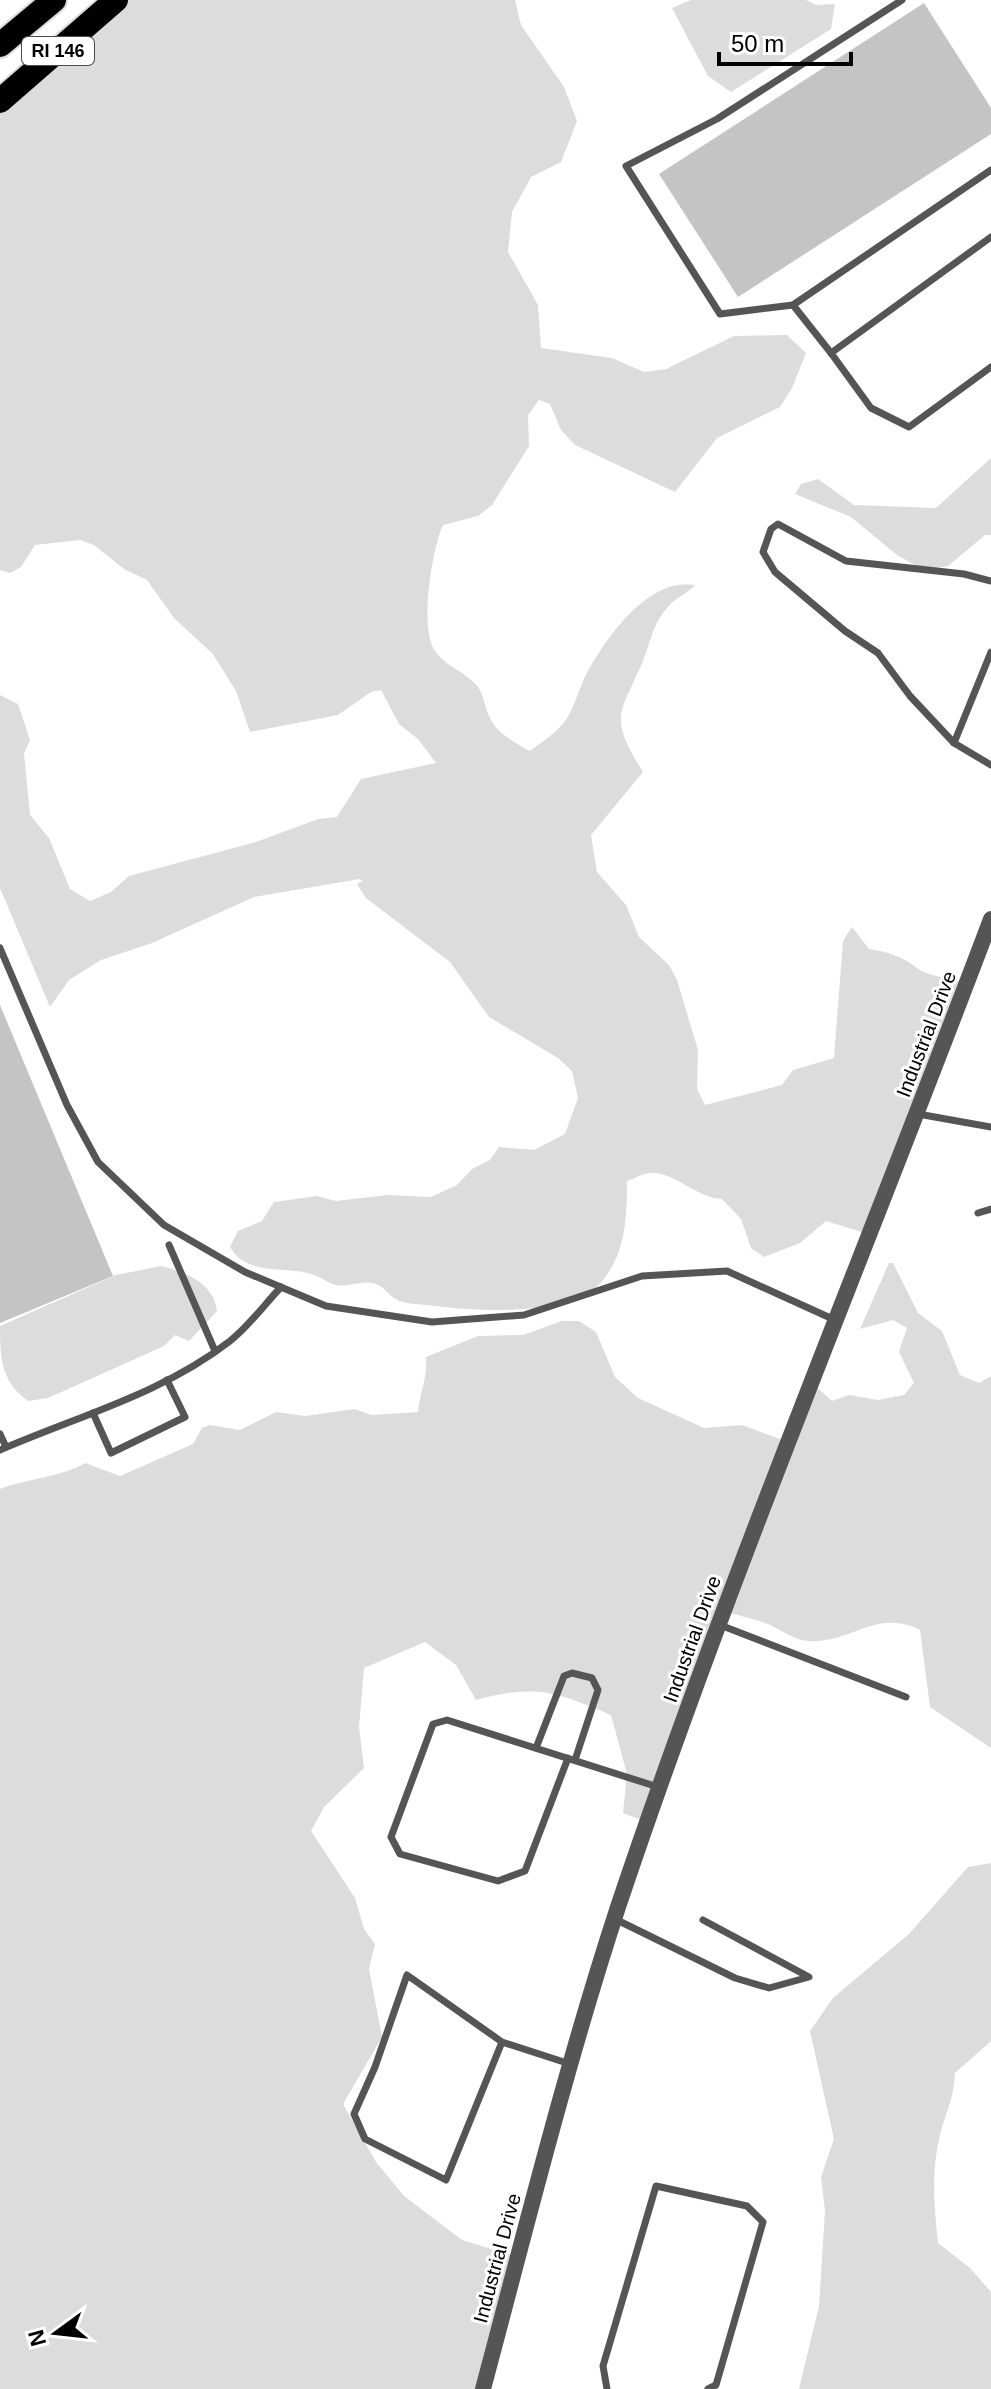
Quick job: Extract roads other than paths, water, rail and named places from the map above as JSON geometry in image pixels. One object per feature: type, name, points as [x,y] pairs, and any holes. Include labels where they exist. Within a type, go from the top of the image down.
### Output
[{"type":"highway","name":"RI 146","points":[[0,45],[54,0]]},
{"type":"highway","name":"RI 146","points":[[0,101],[116,0]]},
{"type":"street","name":"Industrial Drive","points":[[483,2389],[570,2064],[660,1787],[718,1624],[991,919]]},
{"type":"lane","points":[[902,0],[717,119],[626,166],[720,314],[793,305],[991,170]]},
{"type":"lane","points":[[831,353],[991,237]]},
{"type":"lane","points":[[793,305],[871,408],[909,427],[991,367]]},
{"type":"lane","points":[[991,581],[964,574],[846,561],[778,524],[771,529],[763,552],[765,561],[775,572],[845,631],[878,653],[910,696],[954,743],[991,765]]},
{"type":"lane","points":[[954,743],[991,652]]},
{"type":"lane","points":[[0,948],[67,1105],[98,1162],[164,1225],[245,1272],[326,1306],[432,1322],[524,1315],[642,1276],[727,1271],[837,1321]]},
{"type":"lane","points":[[916,1113],[991,1127]]},
{"type":"lane","points":[[978,1213],[991,1209]]},
{"type":"lane","points":[[169,1245],[215,1351]]},
{"type":"lane","points":[[0,1434],[3,1448],[167,1380],[232,1339],[281,1287]]},
{"type":"lane","points":[[93,1413],[111,1453],[185,1417],[167,1380]]},
{"type":"lane","points":[[718,1624],[906,1697]]},
{"type":"lane","points":[[536,1748],[564,1676],[572,1673],[592,1678],[598,1690],[571,1759],[525,1871],[498,1881],[400,1854],[391,1837],[433,1724],[447,1720],[536,1748],[571,1759],[660,1787]]},
{"type":"lane","points":[[615,1919],[735,1978],[769,1988],[809,1977],[703,1920]]},
{"type":"lane","points":[[502,2042],[446,2180],[365,2139],[354,2114],[375,2067],[407,1975],[502,2042],[570,2064]]},
{"type":"lane","points":[[607,2389],[603,2366],[656,2186],[747,2206],[763,2222],[716,2385],[708,2389]]}]
